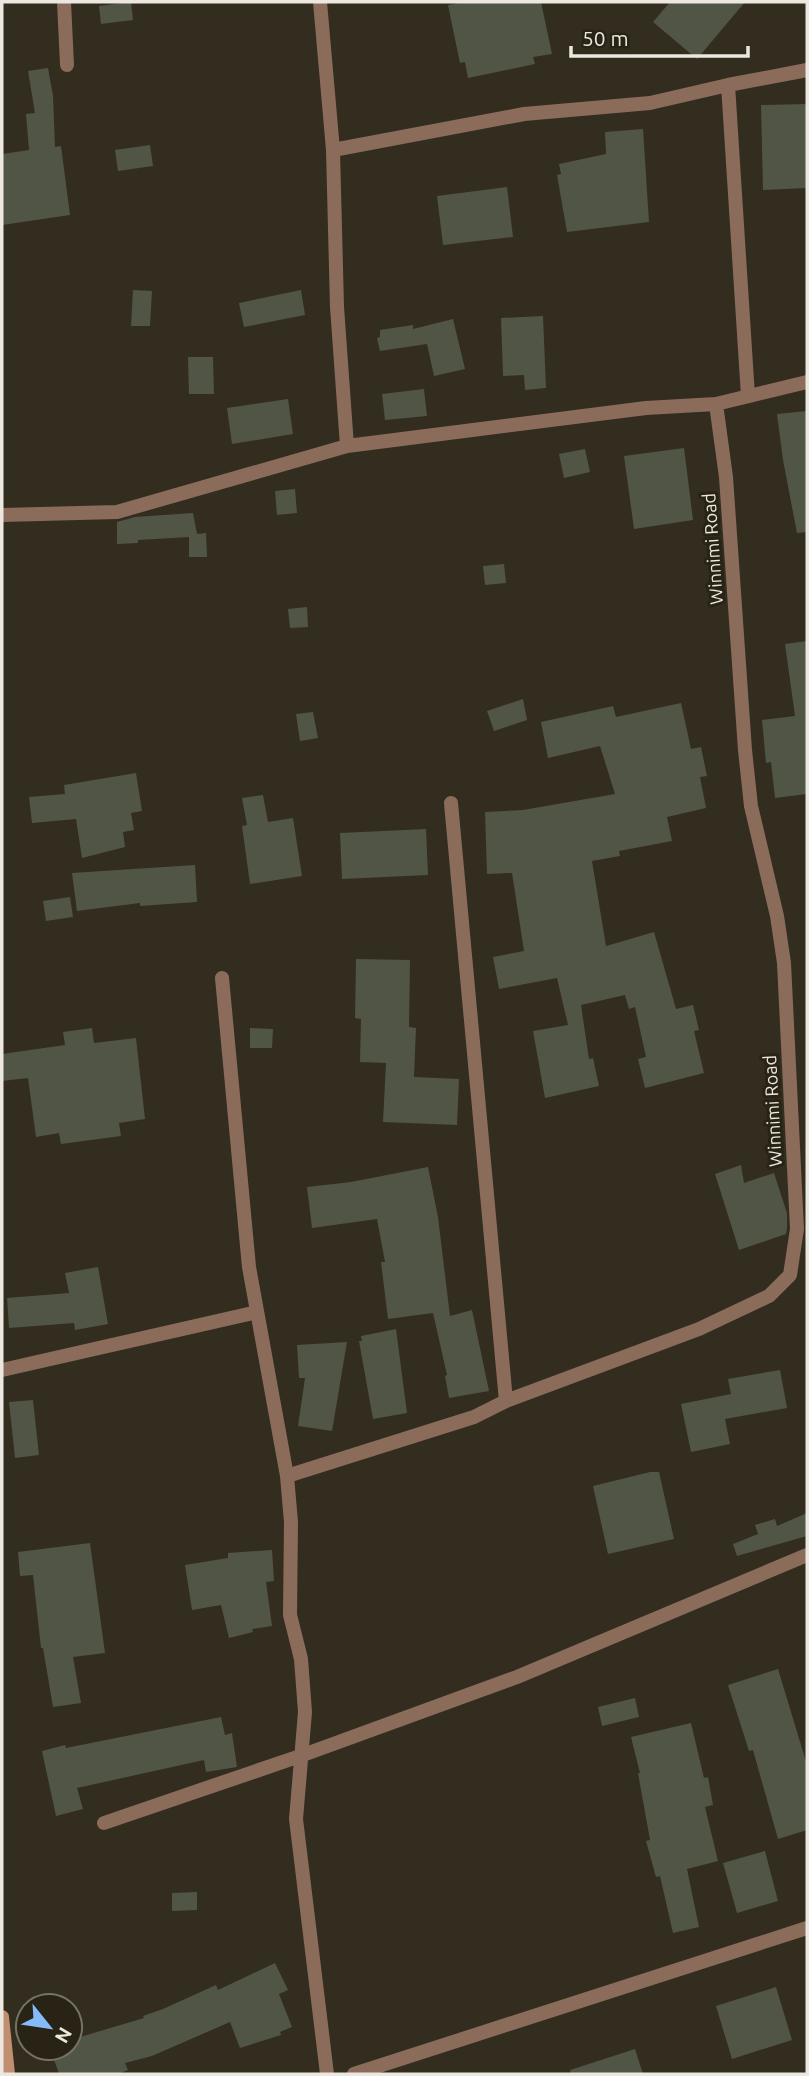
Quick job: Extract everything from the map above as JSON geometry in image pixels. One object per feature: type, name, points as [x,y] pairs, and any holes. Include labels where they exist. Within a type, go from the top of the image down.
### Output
[{"type":"street","points":[[64,2],[67,65]]},
{"type":"street","points":[[320,2],[332,150],[337,307],[347,446]]},
{"type":"street","points":[[332,150],[524,114],[650,103],[807,70]]},
{"type":"street","points":[[728,85],[748,396]]},
{"type":"street","points":[[2,515],[117,512],[347,446],[646,408],[716,404],[807,382]]},
{"type":"street","name":"Winnimi Road","points":[[287,1476],[461,1421],[506,1401],[699,1329],[769,1296],[790,1275],[797,1229],[784,963],[777,916],[751,806],[726,477],[716,404]]},
{"type":"street","points":[[451,803],[506,1401]]},
{"type":"street","points":[[222,978],[249,1267],[287,1476],[291,1522],[290,1615],[301,1659],[305,1712],[296,1819],[327,2074]]},
{"type":"street","points":[[2,1370],[257,1312]]},
{"type":"street","points":[[104,1823],[303,1755],[517,1677],[807,1555]]},
{"type":"street","points":[[354,2074],[807,1928]]},
{"type":"street","points":[[2,2017],[8,2074]]},
{"type":"building","points":[[131,2],[133,20],[101,24],[99,6]]},
{"type":"building","points":[[464,2],[541,2],[552,54],[533,57],[535,64],[468,78],[465,62],[460,63],[448,5]]},
{"type":"building","points":[[670,2],[745,2],[697,59],[653,22]]},
{"type":"building","points":[[48,68],[53,96],[55,147],[61,146],[70,215],[2,225],[2,154],[29,150],[26,114],[35,113],[28,71]]},
{"type":"building","points":[[807,104],[807,188],[763,190],[761,105]]},
{"type":"building","points":[[643,129],[649,222],[567,232],[557,175],[561,174],[559,164],[606,154],[605,132]]},
{"type":"building","points":[[150,145],[153,166],[118,171],[115,150]]},
{"type":"building","points":[[507,187],[513,237],[443,245],[437,196]]},
{"type":"building","points":[[133,290],[152,291],[150,326],[131,326]]},
{"type":"building","points":[[301,290],[305,315],[244,327],[239,303]]},
{"type":"building","points":[[543,316],[546,388],[525,390],[524,375],[503,376],[501,318]]},
{"type":"building","points":[[453,319],[465,369],[434,376],[427,344],[380,351],[377,338],[380,337],[380,330],[413,325],[413,329]]},
{"type":"building","points":[[188,357],[213,357],[214,394],[189,394]]},
{"type":"building","points":[[424,389],[427,416],[385,420],[382,394]]},
{"type":"building","points":[[288,399],[293,434],[232,444],[227,408]]},
{"type":"building","points":[[807,411],[807,532],[797,533],[777,414]]},
{"type":"building","points":[[684,448],[693,520],[634,529],[624,456]]},
{"type":"building","points":[[585,449],[590,472],[564,478],[559,454]]},
{"type":"building","points":[[295,489],[297,513],[277,515],[275,491]]},
{"type":"building","points":[[193,513],[197,534],[206,533],[207,557],[189,557],[189,537],[117,544],[117,522],[135,517]]},
{"type":"building","points":[[504,564],[506,583],[485,585],[483,566]]},
{"type":"building","points":[[307,607],[308,627],[290,628],[288,609]]},
{"type":"building","points":[[807,641],[807,794],[775,798],[771,762],[766,763],[762,720],[795,716],[785,644]]},
{"type":"building","points":[[523,699],[527,720],[494,731],[487,711]]},
{"type":"building","points":[[681,703],[691,749],[701,747],[707,776],[700,777],[706,808],[667,817],[672,841],[619,851],[620,856],[592,861],[606,946],[654,932],[676,1009],[693,1005],[699,1030],[694,1031],[704,1073],[645,1088],[638,1059],[646,1057],[635,1007],[629,1009],[625,995],[581,1005],[589,1059],[593,1058],[599,1086],[545,1098],[533,1031],[568,1025],[557,978],[499,989],[493,957],[524,951],[512,873],[487,874],[485,812],[523,810],[615,794],[600,746],[548,758],[541,722],[613,706],[616,717]]},
{"type":"building","points":[[313,712],[318,738],[300,741],[296,714]]},
{"type":"building","points":[[136,773],[142,811],[131,813],[134,830],[123,832],[125,847],[82,858],[76,819],[32,823],[29,797],[65,794],[64,785]]},
{"type":"building","points":[[263,795],[268,822],[293,818],[302,876],[250,884],[242,826],[247,825],[242,798]]},
{"type":"building","points":[[426,829],[428,875],[342,879],[340,833]]},
{"type":"building","points":[[195,865],[197,902],[140,906],[140,903],[77,911],[72,873]]},
{"type":"building","points":[[70,897],[73,917],[46,921],[43,901]]},
{"type":"building","points":[[356,959],[410,960],[409,1027],[416,1028],[414,1077],[459,1079],[457,1125],[383,1122],[386,1063],[360,1062],[361,1019],[355,1018]]},
{"type":"building","points":[[92,1028],[94,1043],[136,1038],[145,1119],[119,1123],[121,1136],[61,1144],[59,1133],[36,1137],[28,1078],[2,1081],[2,1054],[65,1045],[63,1032]]},
{"type":"building","points":[[250,1028],[273,1029],[272,1048],[250,1048]]},
{"type":"building","points":[[741,1165],[744,1183],[774,1173],[787,1213],[787,1228],[786,1234],[739,1250],[715,1174]]},
{"type":"building","points":[[428,1167],[438,1217],[450,1316],[472,1310],[489,1391],[449,1398],[447,1375],[433,1313],[388,1319],[381,1262],[385,1262],[377,1219],[312,1228],[307,1187],[351,1182]]},
{"type":"building","points":[[98,1267],[108,1324],[75,1330],[74,1323],[9,1328],[7,1298],[69,1293],[65,1273]]},
{"type":"building","points":[[396,1329],[407,1413],[373,1419],[359,1341],[362,1341],[361,1336]]},
{"type":"building","points":[[347,1342],[332,1431],[298,1426],[305,1378],[299,1378],[297,1345]]},
{"type":"building","points":[[780,1370],[787,1408],[725,1419],[730,1444],[691,1452],[681,1404],[731,1394],[728,1379]]},
{"type":"building","points":[[33,1400],[39,1455],[15,1458],[9,1402]]},
{"type":"building","points":[[659,1472],[674,1539],[608,1554],[593,1486]]},
{"type":"building","points":[[807,1513],[807,1536],[737,1556],[733,1544],[758,1534],[755,1525],[775,1519],[777,1526]]},
{"type":"building","points":[[90,1543],[105,1653],[73,1657],[81,1703],[53,1707],[41,1648],[33,1575],[20,1576],[18,1552]]},
{"type":"building","points":[[272,1550],[274,1581],[266,1582],[272,1626],[252,1629],[253,1632],[229,1638],[221,1605],[192,1610],[185,1565],[228,1558],[228,1553]]},
{"type":"building","points":[[778,1669],[807,1765],[807,1830],[778,1839],[753,1750],[749,1751],[728,1685]]},
{"type":"building","points":[[635,1698],[639,1717],[602,1726],[598,1707]]},
{"type":"building","points":[[221,1717],[225,1735],[232,1733],[237,1767],[206,1772],[204,1760],[77,1788],[83,1809],[56,1816],[42,1751]]},
{"type":"building","points":[[691,1723],[704,1778],[708,1777],[713,1805],[705,1807],[718,1861],[687,1869],[699,1927],[673,1933],[660,1876],[656,1877],[646,1841],[650,1840],[640,1773],[631,1737]]},
{"type":"building","points":[[765,1851],[778,1901],[737,1913],[723,1863]]},
{"type":"building","points":[[197,1892],[197,1910],[172,1911],[172,1893]]},
{"type":"building","points":[[275,1963],[288,1990],[279,1994],[292,2027],[280,2032],[281,2035],[240,2048],[230,2022],[152,2056],[125,2063],[128,2070],[118,2074],[59,2074],[55,2062],[84,2062],[84,2036],[144,2018],[143,2016],[216,1985],[218,1990]]},
{"type":"building","points":[[776,1987],[792,2040],[732,2059],[716,2006]]},
{"type":"building","points":[[635,2049],[643,2074],[571,2074],[570,2070]]}]
